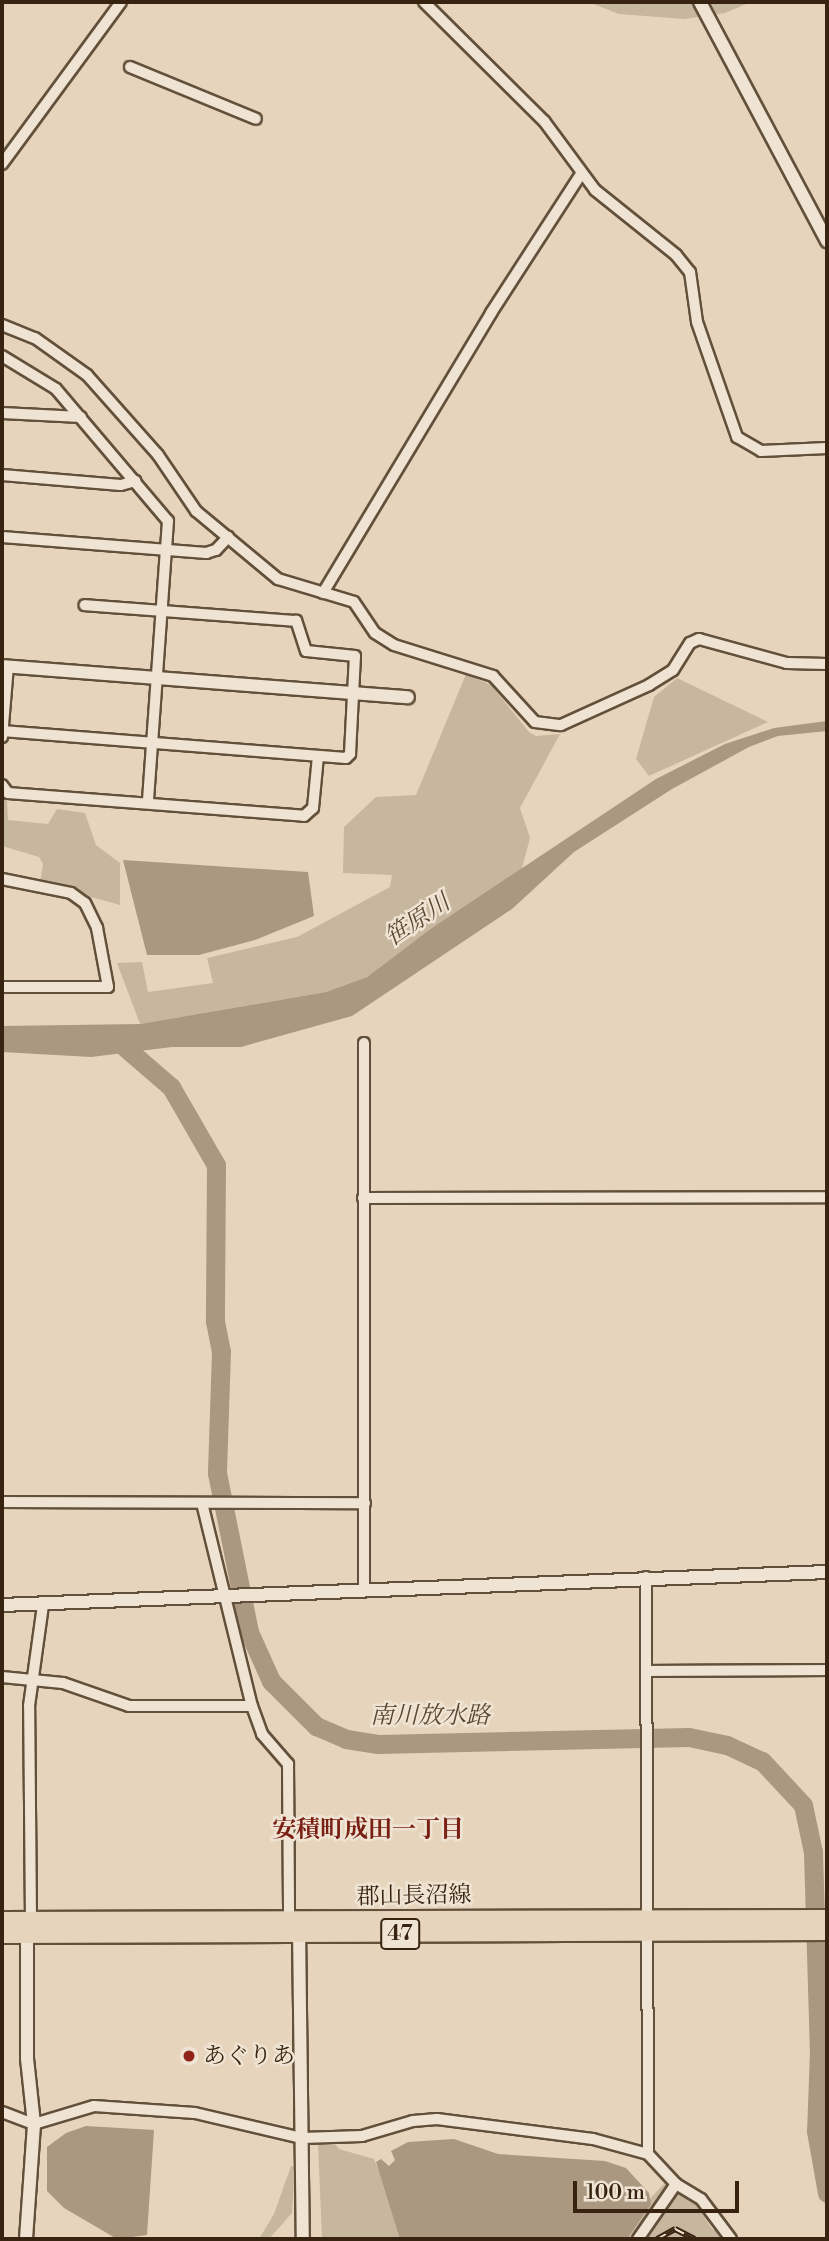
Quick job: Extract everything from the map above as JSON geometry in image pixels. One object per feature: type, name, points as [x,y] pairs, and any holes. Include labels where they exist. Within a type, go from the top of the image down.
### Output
[{"type":"main road","name":"郡山長沼線","points":[[799,1925],[827,1918]]},
{"type":"main road","name":"郡山長沼線","points":[[2,1920],[28,1925],[799,1925],[827,1932]]},
{"type":"main road","name":"郡山長沼線","points":[[2,1935],[28,1925]]},
{"type":"street","points":[[2,164],[121,2]]},
{"type":"street","points":[[424,2],[544,121],[581,174],[690,272],[697,322],[737,438],[761,451],[827,448]]},
{"type":"street","points":[[700,2],[827,241]]},
{"type":"street","points":[[130,67],[256,120]]},
{"type":"street","points":[[323,593],[491,313],[581,174]]},
{"type":"street","points":[[2,325],[35,338],[87,375],[158,455],[196,511],[278,579],[354,602],[375,633],[394,645],[493,676],[526,715],[543,724],[561,725],[649,685],[673,670],[696,639],[788,663],[827,664]]},
{"type":"street","points":[[2,356],[44,379],[81,417],[168,521],[148,802]]},
{"type":"street","points":[[2,413],[81,417]]},
{"type":"street","points":[[2,475],[121,485],[135,481]]},
{"type":"street","points":[[2,537],[209,553],[228,537]]},
{"type":"street","points":[[2,731],[318,756],[351,754],[355,656],[306,651],[300,627],[292,620],[85,605]]},
{"type":"street","points":[[2,737],[5,666],[408,696]]},
{"type":"street","points":[[2,785],[8,793],[304,816],[313,808],[318,756]]},
{"type":"street","points":[[2,879],[71,893],[85,903],[97,928],[108,987],[2,987]]},
{"type":"street","points":[[364,1043],[364,1590]]},
{"type":"street","points":[[363,1198],[827,1197]]},
{"type":"street","points":[[2,1502],[365,1503]]},
{"type":"street","points":[[202,1503],[252,1706],[265,1739],[288,1764],[296,1925],[303,2239]]},
{"type":"street","points":[[2,1605],[261,1596],[646,1577],[827,1572]]},
{"type":"street","points":[[646,1577],[648,2154]]},
{"type":"street","points":[[26,2239],[34,2124],[27,2059],[33,1679],[43,1605]]},
{"type":"street","points":[[647,1671],[827,1671]]},
{"type":"street","points":[[2,1677],[63,1683],[129,1706],[252,1706]]},
{"type":"street","points":[[2,2112],[34,2124],[94,2106],[195,2113],[302,2138],[362,2136],[413,2121],[437,2119],[593,2139],[648,2154],[676,2184],[701,2199],[731,2239]]},
{"type":"street","points":[[638,2239],[676,2184]]},
{"type":"shaded area","points":[[588,2],[751,2],[725,13],[684,19],[619,14]]},
{"type":"shaded area","points":[[466,674],[491,685],[529,732],[536,736],[560,734],[520,808],[530,838],[521,872],[429,930],[367,977],[326,992],[140,1024],[117,963],[142,962],[148,992],[213,983],[207,958],[297,937],[390,887],[392,875],[343,873],[344,827],[376,797],[416,795]]},
{"type":"shaded area","points":[[677,678],[768,722],[649,776],[636,759],[654,697]]},
{"type":"shaded area","points":[[827,721],[827,731],[778,736],[749,747],[672,789],[574,852],[512,909],[352,1016],[241,1047],[172,1047],[91,1057],[2,1052],[2,1026],[140,1024],[326,992],[367,977],[429,930],[656,779],[725,744],[774,728]]},
{"type":"shaded area","points":[[2,800],[7,800],[8,820],[48,824],[57,809],[85,813],[96,845],[120,863],[120,905],[40,883],[43,864],[39,857],[2,846]]},
{"type":"shaded area","points":[[123,860],[308,872],[314,916],[255,940],[199,955],[147,955]]},
{"type":"shaded area","points":[[86,2126],[154,2130],[147,2235],[117,2239],[64,2208],[47,2191],[47,2147],[66,2133]]},
{"type":"shaded area","points":[[454,2139],[498,2154],[605,2161],[626,2168],[649,2193],[651,2204],[627,2239],[400,2239],[376,2162],[381,2159],[389,2166],[395,2160],[391,2151],[408,2142]]},
{"type":"shaded area","points":[[334,2143],[339,2149],[374,2159],[405,2239],[322,2239],[318,2144]]},
{"type":"shaded area","points":[[291,2166],[295,2167],[292,2213],[269,2239],[259,2239],[274,2214]]},
{"type":"shaded area","points":[[665,2183],[692,2198],[712,2229],[745,2239],[611,2239]]},
{"type":"waterway","name":"南川放水路","points":[[113,1037],[171,1087],[216,1165],[215,1321],[221,1351],[217,1473],[249,1632],[271,1681],[316,1726],[346,1739],[378,1744],[689,1737],[727,1745],[762,1761],[803,1805],[813,1852],[819,2051],[816,2131],[827,2193]]},
{"type":"railway","points":[[657,2239],[675,2229],[695,2239]]},
{"type":"place","name":"あぐりあ","points":[[189,2056]]},
{"type":"district","name":"安積町成田一丁目","points":[[368,1831]]},
{"type":"water label","name":"笹原川","points":[[418,921]]}]
